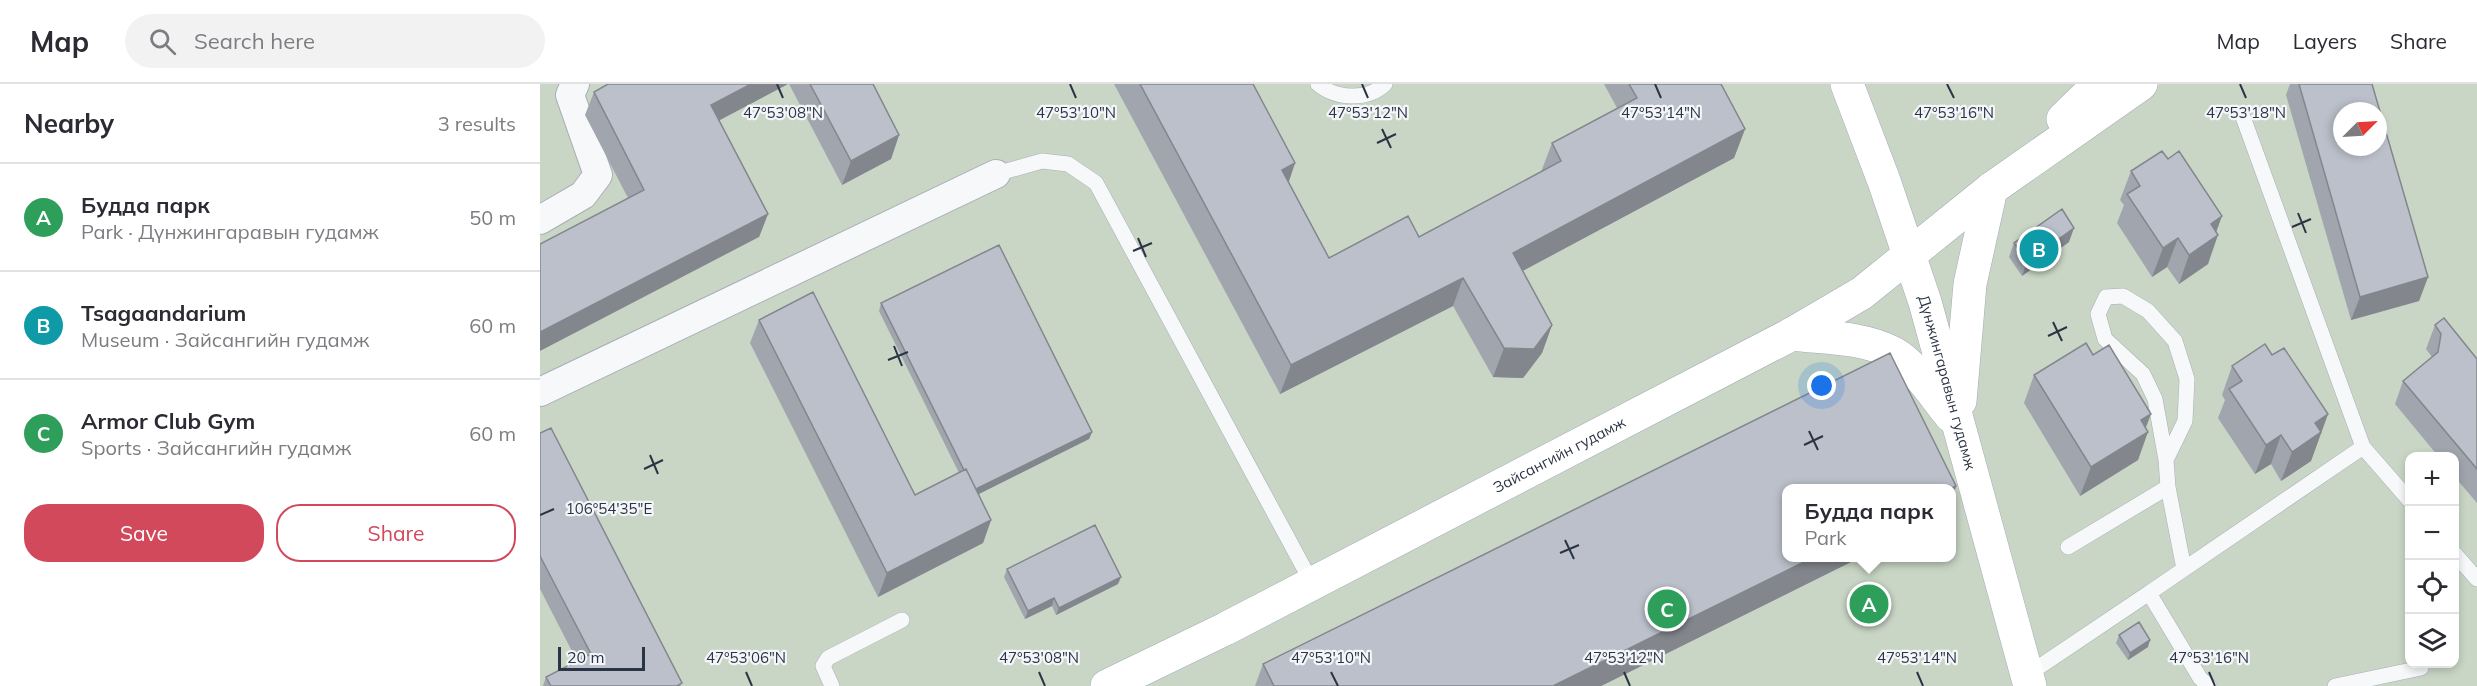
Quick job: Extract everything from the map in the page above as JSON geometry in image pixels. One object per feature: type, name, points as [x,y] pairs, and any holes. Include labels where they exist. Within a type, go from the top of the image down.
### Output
[{"type":"main road","name":"Дүнжингаравын гудамж","points":[[1847,84],[1909,254],[1924,302],[2029,680]]},
{"type":"main road","name":"Зайсангийн гудамж","points":[[1991,189],[2099,84]]},
{"type":"main road","name":"Зайсангийн гудамж","points":[[1107,686],[1225,629],[1792,334],[1862,293],[1991,189],[2140,84]]},
{"type":"main road","points":[[1958,424],[1970,284],[1991,189]]},
{"type":"main road","points":[[1792,334],[1861,342],[1895,354],[1917,374],[1958,424]]},
{"type":"street","points":[[540,220],[583,195],[598,175],[570,95],[575,84]]},
{"type":"street","points":[[540,392],[996,174]]},
{"type":"lane","points":[[1318,84],[1324,89],[1343,96],[1362,95],[1385,84]]},
{"type":"lane","points":[[2243,117],[2363,447],[2405,496]]},
{"type":"lane","points":[[996,174],[1042,161],[1068,164],[1096,183],[1312,583]]},
{"type":"lane","points":[[2166,460],[2185,421],[2187,379],[2175,341],[2148,311],[2122,296],[2106,297],[2098,314],[2105,339],[2143,374],[2155,399],[2166,460],[2168,487],[2184,569]]},
{"type":"lane","points":[[2029,680],[2184,569],[2363,447]]},
{"type":"lane","points":[[2068,546],[2168,487]]},
{"type":"lane","points":[[2459,559],[2477,579]]},
{"type":"lane","points":[[2149,594],[2200,678],[2209,686]]},
{"type":"lane","points":[[832,686],[823,666],[828,658],[902,620]]},
{"type":"lane","points":[[2335,686],[2421,668]]},
{"type":"green space","points":[[540,84],[2477,84],[2477,686],[540,686]]},
{"type":"building","points":[[608,84],[751,84],[711,105],[768,214],[540,332],[540,244],[644,190],[594,92]]},
{"type":"building","points":[[810,84],[873,84],[899,135],[851,161]]},
{"type":"building","points":[[1140,84],[1253,84],[1295,163],[1282,170],[1329,258],[1408,216],[1419,237],[1561,161],[1552,143],[1637,98],[1629,84],[1721,84],[1745,129],[1513,253],[1552,325],[1534,349],[1504,348],[1463,278],[1291,365]]},
{"type":"building","points":[[2299,84],[2372,84],[2377,102],[2333,102],[2333,156],[2387,156],[2387,136],[2428,277],[2360,297]]},
{"type":"building","points":[[2162,151],[2168,159],[2179,151],[2222,216],[2211,224],[2218,235],[2189,255],[2178,238],[2163,248],[2127,194],[2140,186],[2131,171]]},
{"type":"building","points":[[2062,209],[2074,228],[2027,262],[2014,243]]},
{"type":"building","points":[[999,245],[1092,432],[976,489],[966,469],[964,470],[881,303]]},
{"type":"building","points":[[813,292],[915,495],[966,469],[991,520],[887,573],[759,320]]},
{"type":"building","points":[[2444,318],[2477,359],[2477,469],[2403,381],[2438,352],[2441,334],[2435,325]]},
{"type":"building","points":[[2086,343],[2093,355],[2109,345],[2151,414],[2141,420],[2148,432],[2091,467],[2034,375]]},
{"type":"building","points":[[2265,344],[2272,355],[2284,348],[2328,414],[2315,423],[2321,432],[2292,452],[2281,435],[2266,445],[2229,389],[2242,381],[2232,366]]},
{"type":"building","points":[[1890,353],[1955,484],[1782,484],[1782,562],[1804,562],[1553,686],[1274,686],[1263,664]]},
{"type":"building","points":[[551,428],[682,683],[677,686],[551,686],[546,677],[591,654],[540,556],[540,433]]},
{"type":"building","points":[[1095,525],[1121,577],[1059,608],[1054,598],[1028,611],[1007,569]]},
{"type":"building","points":[[2139,622],[2150,640],[2130,653],[2119,635]]},
{"type":"place","name":"Tsagaandarium","points":[[2039,249]]},
{"type":"place","name":"Будда парк","points":[[1869,604]]},
{"type":"place","name":"Armor Club Gym","points":[[1667,609]]}]
